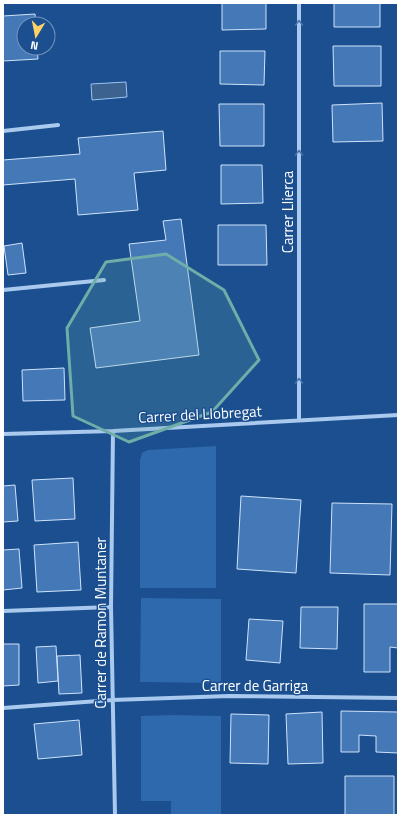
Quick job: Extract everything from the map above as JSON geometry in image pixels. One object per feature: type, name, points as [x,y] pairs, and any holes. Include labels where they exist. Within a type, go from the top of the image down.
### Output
[{"type":"street","name":"Carrer Llierca","points":[[299,3],[299,420]]},
{"type":"street","points":[[3,131],[58,125]]},
{"type":"street","points":[[3,290],[104,280]]},
{"type":"street","name":"Carrer del Llobregat","points":[[3,434],[113,431],[398,415]]},
{"type":"street","name":"Carrer de Ramon Muntaner","points":[[113,431],[111,607],[115,815]]},
{"type":"street","points":[[3,611],[111,607]]},
{"type":"street","name":"Carrer de Garriga","points":[[3,708],[112,700],[229,696],[398,698]]},
{"type":"highlighted area","points":[[166,254],[224,290],[259,360],[212,412],[129,442],[73,416],[67,328],[106,262]]},
{"type":"shaded area","points":[[126,82],[127,97],[92,100],[91,84]]},
{"type":"shaded area","points":[[216,446],[216,588],[140,588],[140,460],[142,453],[148,450]]},
{"type":"shaded area","points":[[141,598],[221,599],[221,683],[140,682]]},
{"type":"shaded area","points":[[141,716],[221,716],[221,815],[171,815],[171,801],[141,801]]},
{"type":"building","points":[[222,3],[266,3],[266,29],[222,30]]},
{"type":"building","points":[[334,3],[380,3],[380,27],[334,27]]},
{"type":"building","points":[[35,14],[35,16],[16,16],[16,56],[38,56],[38,59],[3,61],[3,16]]},
{"type":"building","points":[[333,46],[381,46],[381,86],[334,86]]},
{"type":"building","points":[[220,51],[265,51],[264,85],[220,84]]},
{"type":"building","points":[[382,103],[383,141],[333,142],[332,105]]},
{"type":"building","points":[[219,104],[264,104],[264,146],[220,146]]},
{"type":"building","points":[[163,131],[166,170],[134,173],[138,210],[78,215],[75,179],[3,185],[3,160],[80,154],[78,138]]},
{"type":"building","points":[[221,165],[262,165],[263,203],[221,204]]},
{"type":"building","points":[[181,219],[199,355],[96,368],[90,328],[140,321],[129,244],[166,240],[163,221]]},
{"type":"building","points":[[218,225],[266,225],[267,265],[218,265]]},
{"type":"building","points":[[22,243],[26,273],[8,275],[4,246]]},
{"type":"building","points":[[64,368],[65,400],[23,401],[22,370]]},
{"type":"building","points":[[73,478],[75,519],[35,521],[32,480]]},
{"type":"building","points":[[15,485],[18,521],[3,522],[3,486]]},
{"type":"building","points":[[241,496],[301,500],[296,573],[237,569]]},
{"type":"building","points":[[332,503],[392,504],[390,575],[330,573]]},
{"type":"building","points":[[78,542],[81,590],[37,592],[34,545]]},
{"type":"building","points":[[19,549],[22,588],[3,590],[3,550]]},
{"type":"building","points":[[364,604],[398,604],[398,648],[390,647],[390,672],[364,672]]},
{"type":"building","points":[[301,607],[338,607],[337,649],[300,648]]},
{"type":"building","points":[[249,619],[283,621],[280,663],[246,660]]},
{"type":"building","points":[[3,644],[19,644],[19,685],[3,686]]},
{"type":"building","points":[[56,646],[58,681],[38,683],[36,647]]},
{"type":"building","points":[[80,655],[82,693],[59,694],[57,656]]},
{"type":"building","points":[[341,711],[398,712],[398,753],[376,752],[376,736],[359,735],[359,752],[341,752]]},
{"type":"building","points":[[322,712],[323,763],[288,764],[286,714]]},
{"type":"building","points":[[231,714],[269,715],[268,764],[230,763]]},
{"type":"building","points":[[79,720],[82,755],[38,759],[34,724]]},
{"type":"building","points":[[345,776],[394,776],[394,815],[345,815]]}]
